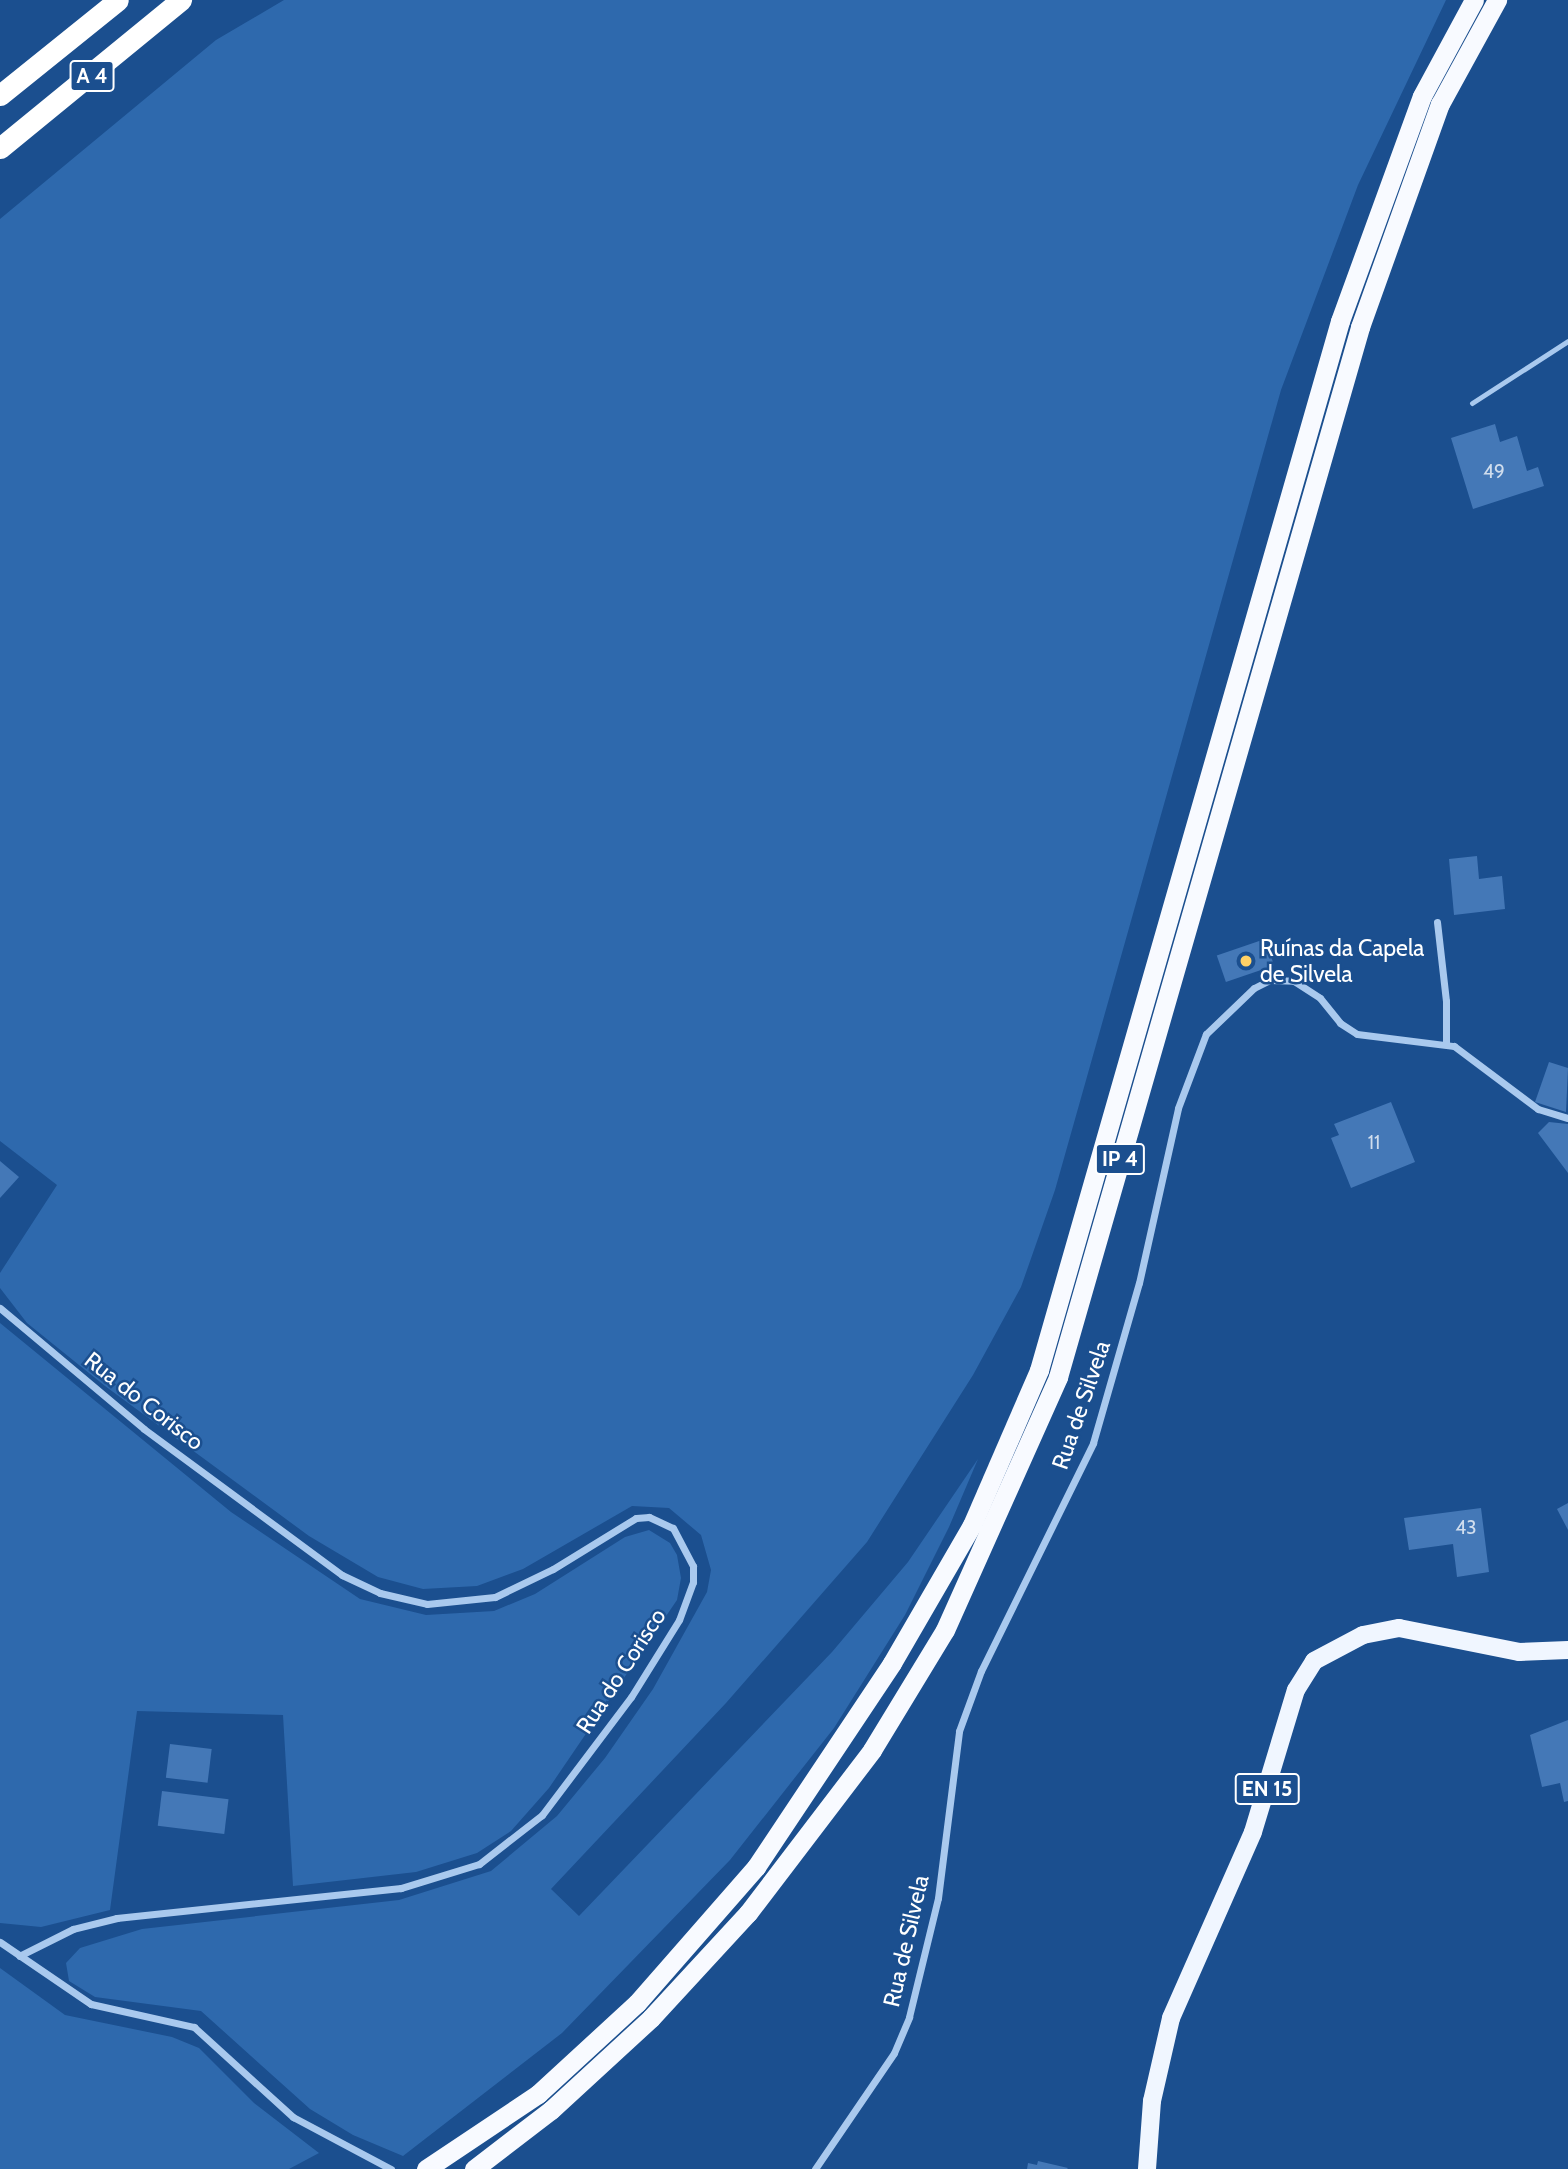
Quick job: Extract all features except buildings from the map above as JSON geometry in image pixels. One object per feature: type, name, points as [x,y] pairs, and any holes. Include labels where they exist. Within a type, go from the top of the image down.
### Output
[{"type":"highway","name":"A 4","points":[[0,94],[118,0]]},
{"type":"highway","name":"A 4","points":[[0,148],[181,0]]},
{"type":"highway","name":"IP 4","points":[[426,2169],[538,2094],[637,2003],[756,1867],[891,1663],[972,1525],[1039,1370],[1340,321],[1422,96],[1474,0]]},
{"type":"highway","name":"IP 4","points":[[475,2168],[551,2110],[651,2018],[748,1913],[872,1750],[945,1630],[1058,1377],[1360,327],[1440,104],[1497,0]]},
{"type":"main road","name":"EN 15","points":[[1147,2169],[1152,2101],[1171,2018],[1253,1832],[1296,1690],[1314,1661],[1363,1635],[1399,1628],[1519,1652],[1568,1650]]},
{"type":"street","points":[[1437,922],[1446,1001],[1446,1044]]},
{"type":"street","name":"Rua de Silvela","points":[[815,2169],[894,2053],[909,2017],[938,1898],[950,1782],[962,1721],[981,1671],[1097,1433],[1139,1283],[1178,1108],[1206,1034],[1235,1002],[1270,980],[1281,979],[1307,989],[1357,1034],[1446,1044],[1538,1110],[1568,1118]]},
{"type":"street","name":"Rua do Corisco","points":[[0,1308],[144,1429],[342,1575],[380,1593],[427,1604],[495,1597],[553,1569],[636,1518],[649,1517],[673,1528],[692,1566],[693,1582],[679,1620],[631,1697],[542,1815],[479,1864],[401,1888],[117,1918],[73,1929],[19,1956]]},
{"type":"street","points":[[0,1942],[91,2004],[194,2028],[293,2117],[391,2169]]},
{"type":"lane","points":[[1472,403],[1568,341]]},
{"type":"shaded area","points":[[284,0],[1446,0],[1358,185],[1281,390],[1055,1190],[1021,1287],[973,1375],[867,1542],[726,1703],[551,1889],[579,1916],[832,1652],[908,1562],[978,1459],[949,1527],[905,1615],[834,1728],[730,1860],[562,2033],[403,2156],[353,2135],[310,2109],[201,2011],[95,1997],[69,1981],[66,1963],[80,1948],[142,1929],[399,1900],[491,1871],[557,1816],[605,1758],[653,1689],[707,1592],[711,1570],[701,1535],[669,1508],[632,1506],[523,1569],[477,1586],[423,1589],[378,1577],[309,1536],[105,1386],[27,1323],[0,1288],[0,1273],[57,1185],[0,1141],[0,219],[216,40]]},
{"type":"shaded area","points":[[0,1323],[231,1512],[360,1599],[426,1615],[494,1611],[535,1594],[625,1537],[649,1530],[670,1543],[677,1555],[681,1578],[677,1600],[549,1788],[511,1831],[477,1853],[416,1872],[293,1886],[283,1715],[137,1711],[110,1910],[41,1927],[0,1923]]},
{"type":"shaded area","points":[[0,1968],[65,2015],[172,2037],[199,2048],[254,2103],[319,2153],[289,2169],[0,2169]]},
{"type":"place","name":"Ruínas da Capela de Silvela","points":[[1246,961]]}]
